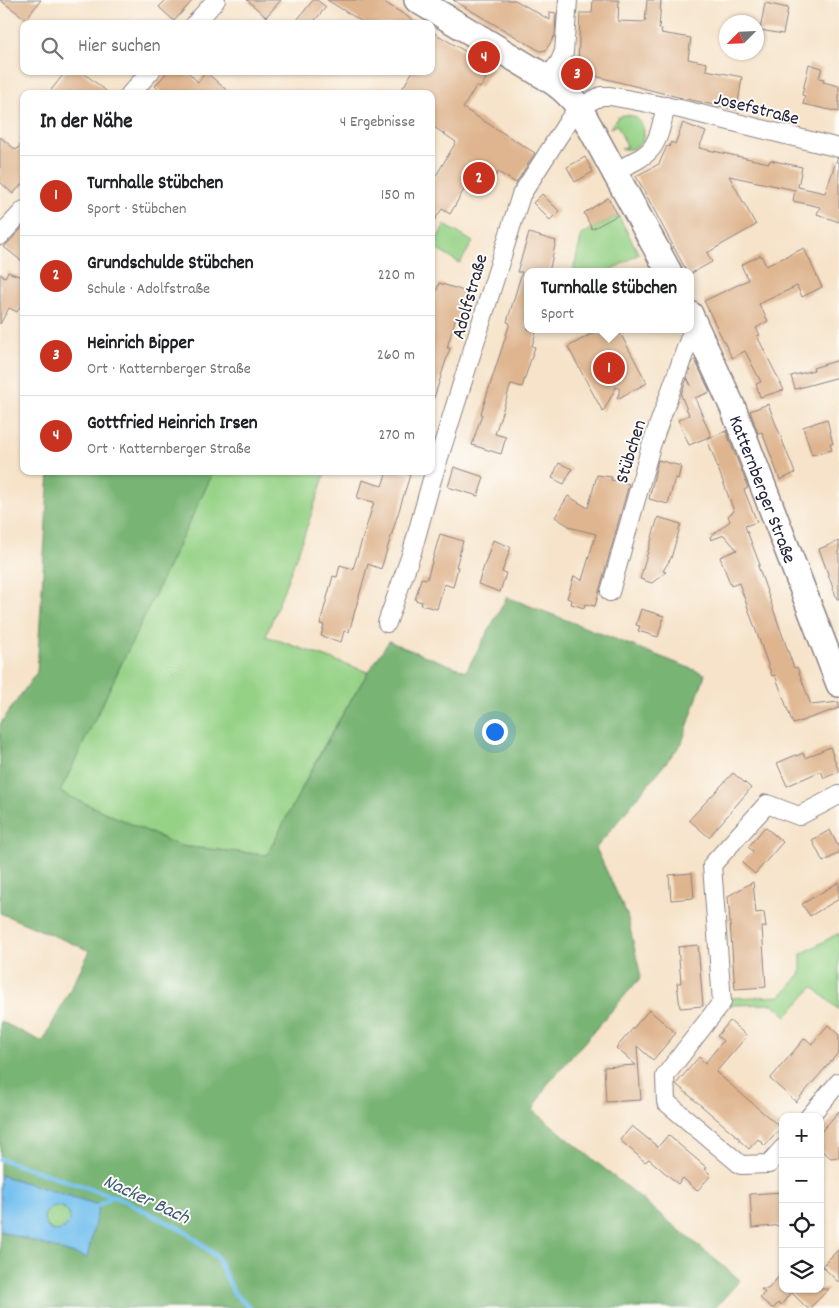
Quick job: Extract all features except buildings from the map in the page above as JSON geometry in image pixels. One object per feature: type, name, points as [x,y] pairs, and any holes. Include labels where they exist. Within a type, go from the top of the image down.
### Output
[{"type":"street","points":[[198,20],[216,0]]},
{"type":"street","points":[[417,0],[560,86],[579,107],[667,268]]},
{"type":"street","points":[[547,78],[560,63],[564,52],[568,0]]},
{"type":"street","points":[[134,90],[147,75]]},
{"type":"street","name":"Josefstraße","points":[[579,107],[601,96],[610,96],[666,106],[839,148]]},
{"type":"street","points":[[615,171],[653,149],[660,133],[666,106]]},
{"type":"street","name":"Adolfstraße","points":[[435,470],[521,195],[568,120],[579,107]]},
{"type":"street","points":[[0,236],[20,214]]},
{"type":"street","name":"Katternberger Straße","points":[[694,321],[733,408],[836,670]]},
{"type":"street","name":"Stübchen","points":[[610,592],[651,446],[688,333]]},
{"type":"street","name":"Adolfstraße","points":[[387,623],[412,552],[434,475]]},
{"type":"street","points":[[779,1153],[769,1164],[741,1165],[666,1102],[666,1076],[722,1002],[712,865],[768,804],[799,816],[839,795]]},
{"type":"street","points":[[812,1113],[839,1082]]},
{"type":"green space","points":[[629,115],[638,119],[643,126],[644,136],[642,142],[633,149],[621,149],[627,146],[617,125],[610,128],[617,118]]},
{"type":"green space","points":[[618,215],[639,254],[615,268],[574,268],[582,234]]},
{"type":"green space","points":[[445,225],[473,242],[460,263],[435,249],[435,242]]},
{"type":"green space","points":[[49,475],[212,475],[60,792],[180,846],[267,855],[340,719],[389,641],[466,671],[507,597],[705,674],[682,743],[596,848],[627,915],[641,977],[547,1085],[533,1110],[740,1280],[715,1308],[0,1308],[0,1231],[87,1258],[98,1205],[0,1175],[0,1021],[43,1042],[90,951],[0,913],[0,724],[37,672]]},
{"type":"green space","points":[[212,475],[325,475],[299,550],[266,636],[368,672],[327,740],[267,855],[180,846],[60,792]]},
{"type":"green space","points":[[839,933],[839,1010],[813,987],[787,1016],[773,1004],[730,1005],[730,998],[781,996],[801,973],[801,954]]},
{"type":"green space","points":[[57,1205],[66,1209],[70,1218],[66,1227],[57,1231],[48,1227],[44,1218],[48,1209]]},
{"type":"water","points":[[0,1175],[99,1205],[87,1258],[0,1231]],"holes":[[[55,1206],[61,1207],[68,1212],[68,1225],[59,1231],[50,1230],[44,1220],[45,1213]]]},
{"type":"waterway","name":"Nacker Bach","points":[[0,1159],[121,1199],[188,1233],[217,1257],[234,1293],[250,1308]]},
{"type":"waterway","points":[[99,1205],[113,1196]]},
{"type":"place","name":"Gottfried Heinrich Irsen","points":[[484,57]]},
{"type":"place","name":"Heinrich Bipper","points":[[577,74]]},
{"type":"place","name":"Grundschulde Stübchen","points":[[479,178]]},
{"type":"place","name":"Turnhalle Stübchen","points":[[609,368]]}]
